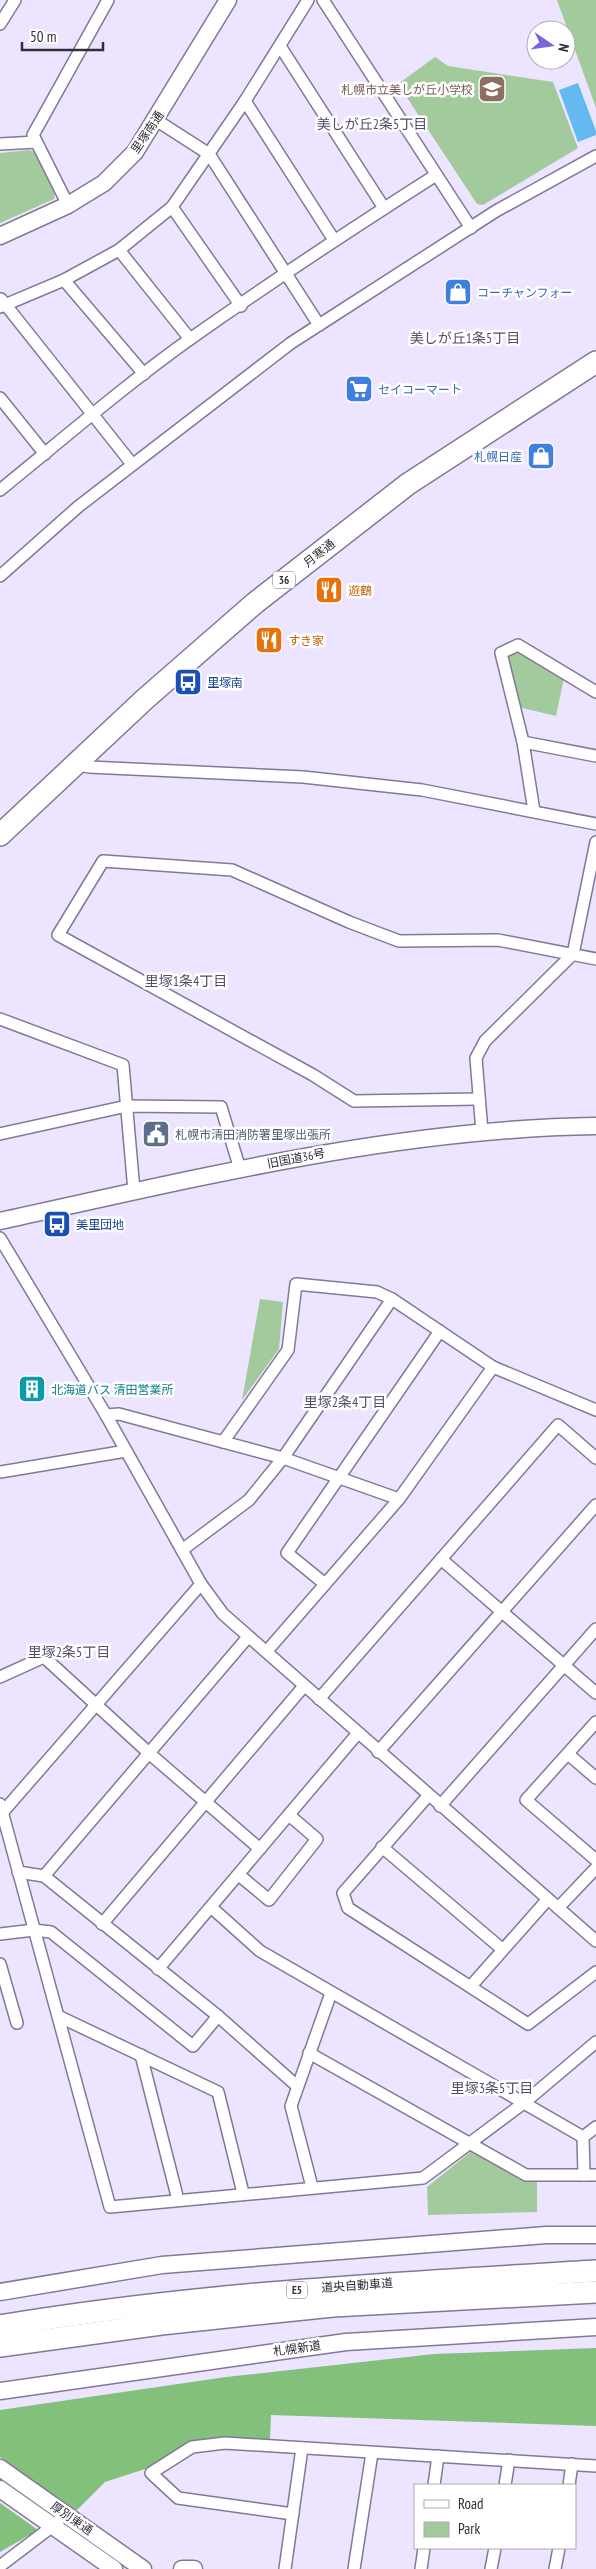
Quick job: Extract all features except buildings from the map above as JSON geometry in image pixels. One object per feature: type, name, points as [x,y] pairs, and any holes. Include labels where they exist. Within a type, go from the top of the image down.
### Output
[{"type":"highway","name":"月寒通","points":[[0,836],[74,764],[255,603],[319,552],[440,462],[596,362]]},
{"type":"highway","name":"道央自動車道","points":[[0,2326],[158,2305],[332,2286],[596,2271]]},
{"type":"highway","name":"道央自動車道","points":[[0,2346],[161,2324],[333,2306],[596,2292]]},
{"type":"street","points":[[0,24],[14,0]]},
{"type":"street","points":[[68,205],[33,135],[108,0]]},
{"type":"street","name":"里塚南通","points":[[0,236],[68,205],[104,183],[134,152],[156,120],[228,0]]},
{"type":"street","points":[[132,464],[93,413],[2,303],[64,280],[119,250],[172,207],[245,101],[308,0]]},
{"type":"street","points":[[323,0],[471,228]]},
{"type":"street","points":[[280,46],[384,208]]},
{"type":"street","points":[[245,101],[334,240]]},
{"type":"street","points":[[156,120],[209,154],[319,325]]},
{"type":"street","points":[[0,144],[36,142]]},
{"type":"street","points":[[0,576],[79,506],[291,343],[471,228],[596,156]]},
{"type":"street","points":[[0,490],[93,413],[190,339],[241,306],[334,240],[436,175]]},
{"type":"street","points":[[172,207],[241,306]]},
{"type":"street","points":[[119,250],[190,339]]},
{"type":"street","points":[[64,280],[144,374]]},
{"type":"street","points":[[0,398],[45,454]]},
{"type":"street","points":[[534,811],[523,742],[501,654],[518,645],[596,692]]},
{"type":"street","points":[[523,742],[596,756]]},
{"type":"street","points":[[74,764],[89,767],[304,777],[422,790],[596,824]]},
{"type":"street","points":[[482,1132],[476,1058],[485,1041],[572,954],[596,842]]},
{"type":"street","points":[[478,1099],[354,1102],[313,1075],[58,935],[103,861],[232,870],[323,911],[399,941],[498,940],[596,958]]},
{"type":"street","points":[[0,1019],[123,1065],[134,1191]]},
{"type":"street","points":[[0,1134],[127,1106],[220,1107],[240,1169]]},
{"type":"street","name":"旧国道36号","points":[[0,1220],[240,1169],[362,1146],[482,1132],[596,1126]]},
{"type":"street","points":[[0,1238],[106,1415],[202,1584],[222,1614],[267,1651],[428,1796],[596,1940]]},
{"type":"street","points":[[223,1442],[288,1350],[296,1284],[377,1292],[392,1299],[494,1367],[596,1410]]},
{"type":"street","points":[[182,1550],[249,1500],[282,1458],[392,1299]]},
{"type":"street","points":[[325,1584],[287,1554],[440,1331]]},
{"type":"street","points":[[267,1651],[399,1499],[494,1367]]},
{"type":"street","points":[[106,1415],[119,1414],[282,1458],[399,1499]]},
{"type":"street","points":[[319,1699],[558,1425],[596,1458]]},
{"type":"street","points":[[0,1472],[126,1451]]},
{"type":"street","points":[[378,1752],[596,1505]]},
{"type":"street","points":[[440,1559],[596,1693]]},
{"type":"street","points":[[202,1584],[95,1706],[1,1808],[110,2207],[243,2193],[423,2178],[525,2102],[596,2042]]},
{"type":"street","points":[[440,1806],[596,1629]]},
{"type":"street","points":[[44,1876],[248,1637]]},
{"type":"street","points":[[0,1678],[44,1657],[95,1706],[260,1849]]},
{"type":"street","points":[[102,1924],[304,1686]]},
{"type":"street","points":[[596,1722],[526,1800],[596,1860]]},
{"type":"street","points":[[158,1969],[212,1908],[358,1733]]},
{"type":"street","points":[[568,1754],[596,1778]]},
{"type":"street","points":[[428,1796],[343,1893],[348,1908],[528,2024],[596,1972]]},
{"type":"street","points":[[238,1876],[269,1900],[317,1839],[289,1815]]},
{"type":"street","points":[[382,1847],[502,1949]]},
{"type":"street","points":[[558,1908],[596,1868]]},
{"type":"street","points":[[18,1872],[44,1876],[218,2016],[297,2086]]},
{"type":"street","points":[[471,1986],[548,1898]]},
{"type":"street","points":[[212,1908],[260,1950],[331,1993],[525,2102],[583,2137]]},
{"type":"street","points":[[0,1934],[34,1930],[51,1932],[193,2046],[218,2016]]},
{"type":"street","points":[[0,1964],[5,1998],[17,2023]]},
{"type":"street","points":[[312,2187],[291,2106],[331,1993]]},
{"type":"street","points":[[58,2016],[218,2092],[243,2193]]},
{"type":"street","points":[[309,2053],[526,2175],[596,2175]]},
{"type":"street","points":[[141,2055],[178,2200]]},
{"type":"street","points":[[583,2137],[596,2127]]},
{"type":"street","points":[[583,2137],[584,2175]]},
{"type":"street","points":[[0,2292],[162,2265],[546,2235],[596,2235]]},
{"type":"street","name":"札幌新道","points":[[0,2391],[346,2342],[596,2327]]},
{"type":"street","points":[[293,2514],[178,2498],[151,2473],[192,2447],[225,2443],[596,2466]]},
{"type":"street","points":[[285,2569],[302,2448]]},
{"type":"street","points":[[354,2569],[372,2453]]},
{"type":"street","points":[[434,2484],[438,2456]]},
{"type":"street","points":[[505,2484],[509,2460]]},
{"type":"street","points":[[569,2484],[572,2464]]},
{"type":"street","name":"厚別東通","points":[[0,2468],[143,2569]]},
{"type":"street","name":"厚別東通","points":[[0,2489],[114,2569]]},
{"type":"street","points":[[0,2566],[67,2515]]},
{"type":"street","points":[[421,2569],[424,2549]]},
{"type":"street","points":[[491,2569],[495,2549]]},
{"type":"street","points":[[555,2569],[559,2549]]},
{"type":"street","points":[[182,2569],[194,2569]]},
{"type":"green space","points":[[557,0],[596,0],[596,108],[576,53],[576,20],[564,20]]},
{"type":"green space","points":[[435,57],[448,66],[553,82],[578,148],[483,205],[477,204],[398,84]]},
{"type":"green space","points":[[30,150],[36,153],[55,195],[54,199],[0,223],[0,153]]},
{"type":"green space","points":[[518,645],[565,673],[556,716],[514,706],[501,653]]},
{"type":"green space","points":[[260,1299],[283,1302],[279,1349],[242,1400]]},
{"type":"green space","points":[[474,2149],[529,2182],[537,2182],[537,2212],[428,2215],[427,2187]]},
{"type":"green space","points":[[596,2348],[596,2426],[271,2415],[270,2440],[208,2439],[185,2444],[145,2469],[105,2482],[76,2511],[0,2457],[0,2410],[226,2377],[434,2354]]},
{"type":"green space","points":[[0,2503],[38,2530],[0,2552]]},
{"type":"water","points":[[578,83],[596,135],[578,142],[559,90]]},
{"type":"place","name":"札幌市立美しが丘小学校","points":[[492,89]]},
{"type":"place","name":"コーチャンフォー","points":[[458,292]]},
{"type":"place","name":"セイコーマート","points":[[359,389]]},
{"type":"place","name":"札幌日産","points":[[541,456]]},
{"type":"place","name":"遊鶴","points":[[329,590]]},
{"type":"place","name":"すき家","points":[[269,640]]},
{"type":"place","name":"里塚南","points":[[188,682]]},
{"type":"place","name":"札幌市清田消防署里塚出張所","points":[[156,1134]]},
{"type":"place","name":"美里団地","points":[[57,1224]]},
{"type":"place","name":"北海道バス 清田営業所","points":[[32,1389]]},
{"type":"district","name":"美しが丘2条5丁目","points":[[372,124]]},
{"type":"district","name":"美しが丘1条5丁目","points":[[465,338]]},
{"type":"district","name":"里塚1条4丁目","points":[[186,981]]},
{"type":"district","name":"里塚2条4丁目","points":[[345,1402]]},
{"type":"district","name":"里塚2条5丁目","points":[[69,1652]]},
{"type":"district","name":"里塚3条5丁目","points":[[492,2088]]}]
